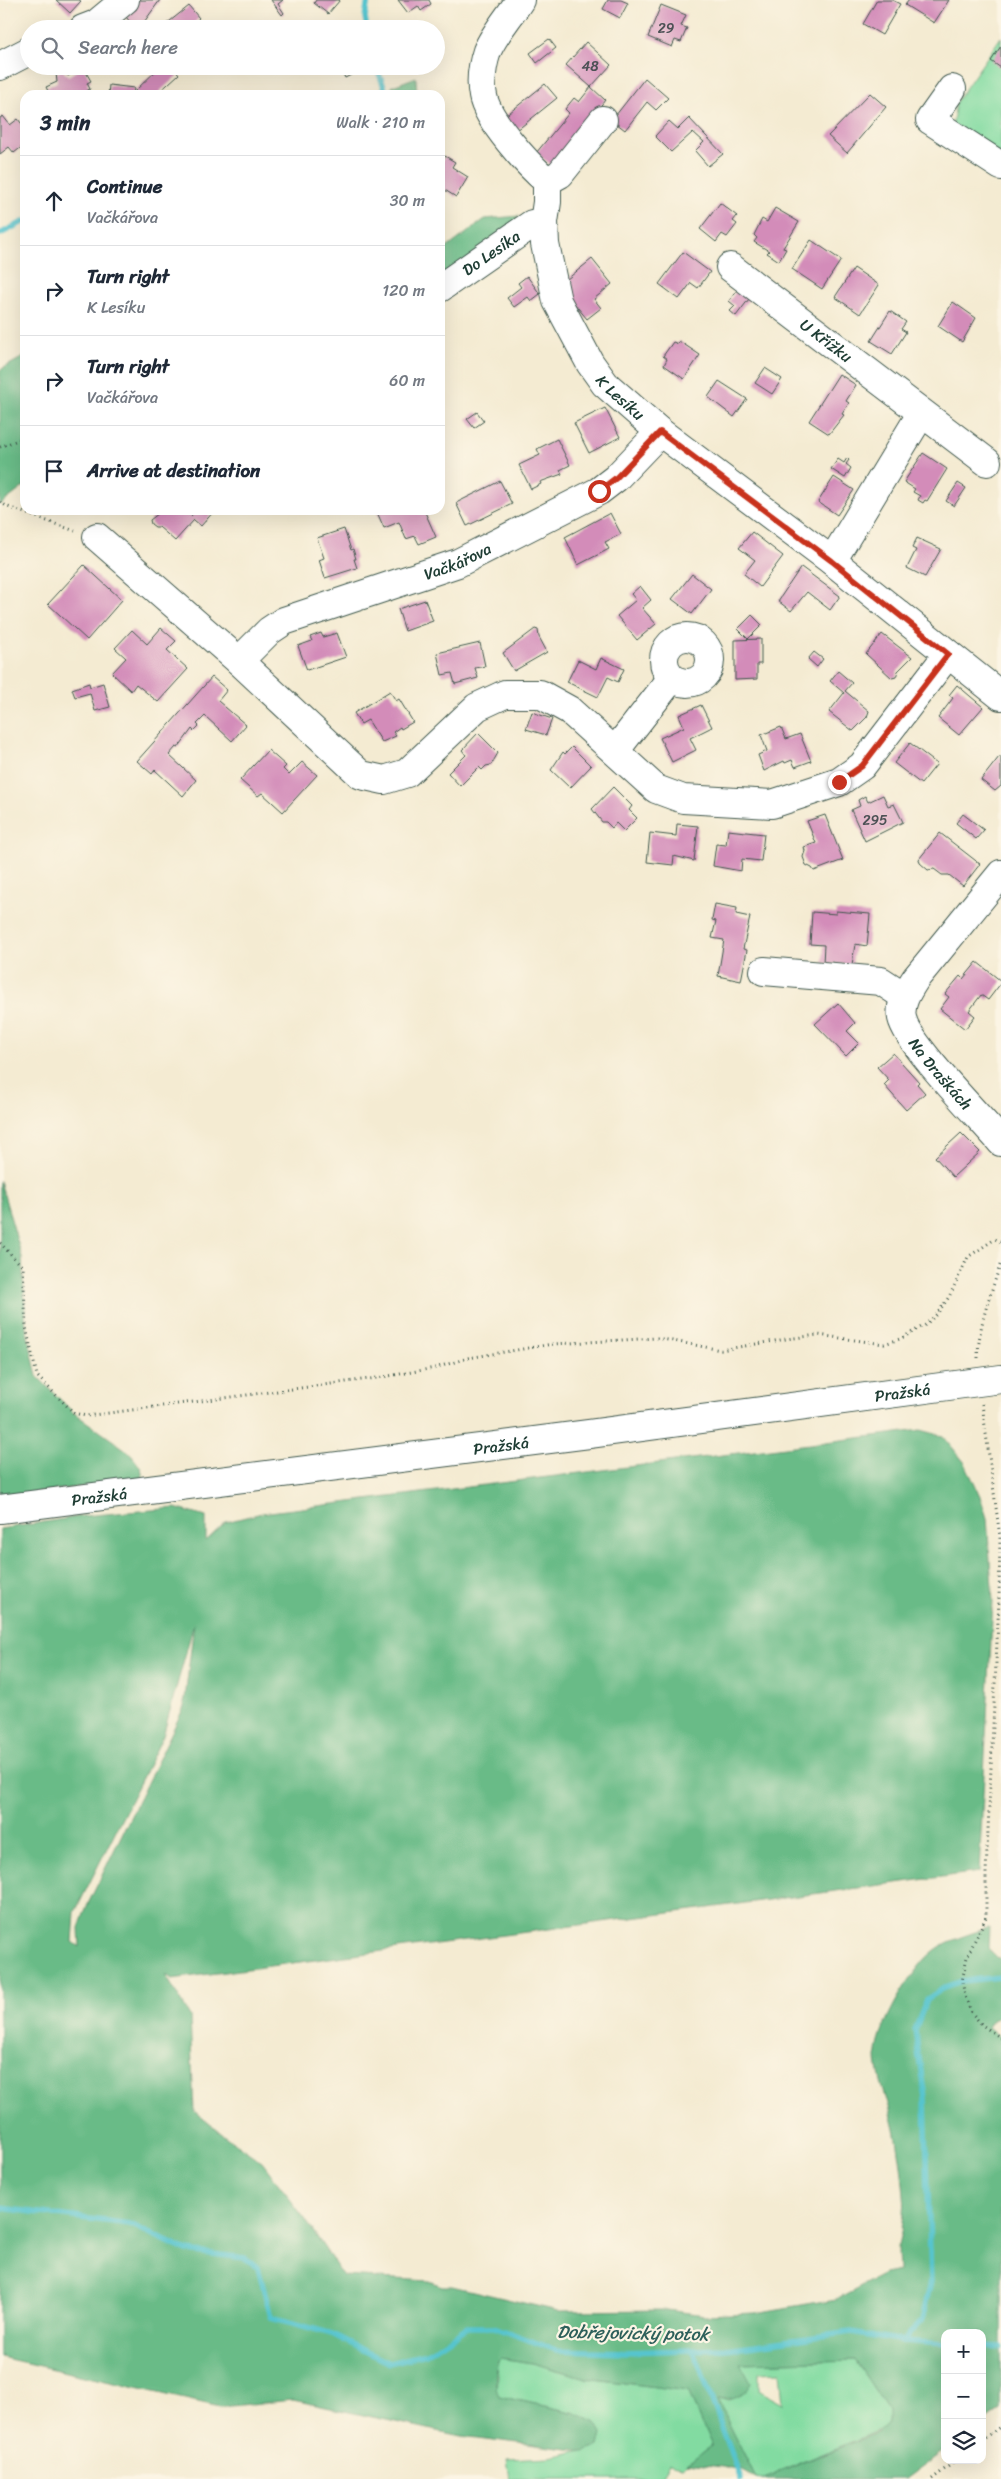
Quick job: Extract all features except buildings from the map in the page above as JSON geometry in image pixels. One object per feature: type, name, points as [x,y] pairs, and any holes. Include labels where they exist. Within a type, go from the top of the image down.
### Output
[{"type":"street","points":[[101,20],[125,0]]},
{"type":"street","points":[[520,0],[488,50],[481,76],[483,98],[492,117],[527,163],[547,181],[560,174],[603,120]]},
{"type":"street","points":[[0,66],[20,56]]},
{"type":"street","points":[[952,89],[930,120],[1001,166]]},
{"type":"street","name":"K Lesíku","points":[[547,181],[547,202],[544,222],[545,244],[557,301],[590,363],[605,384],[660,432],[832,561],[1001,696]]},
{"type":"street","name":"Do Lesíka","points":[[445,285],[532,224],[544,222]]},
{"type":"street","name":"U Křížku","points":[[730,267],[987,462]]},
{"type":"street","points":[[832,561],[922,414]]},
{"type":"street","name":"Vačkářova","points":[[240,661],[269,631],[284,621],[458,563],[599,491],[616,478],[660,432]]},
{"type":"street","points":[[97,537],[240,661],[361,774],[384,780],[407,773],[477,707],[505,694],[540,694],[569,710],[656,789],[683,799],[772,804],[839,782],[862,766],[948,654]]},
{"type":"street","points":[[614,751],[672,678]]},
{"type":"street","points":[[764,971],[881,981],[904,996],[916,978],[1001,874]]},
{"type":"street","name":"Na Draškách","points":[[904,996],[902,1017],[913,1040],[1001,1142]]},
{"type":"street","name":"Pražská","points":[[0,1509],[589,1434],[990,1380]]},
{"type":"path","points":[[0,447],[20,439]]},
{"type":"path","points":[[0,502],[20,511]]},
{"type":"path","points":[[32,515],[97,537]]},
{"type":"path","points":[[0,1243],[23,1267],[26,1327],[37,1376],[74,1413],[86,1416],[377,1378],[435,1368],[468,1358],[553,1344],[656,1338],[721,1350],[786,1338],[818,1336],[884,1344],[900,1339],[925,1325],[937,1314],[949,1297],[968,1257],[995,1239],[1001,1242]]},
{"type":"path","points":[[1001,1262],[985,1310],[978,1343],[990,1380],[993,1477],[1000,1537],[986,1917],[967,1957],[962,1981],[971,2012],[982,2025],[1001,2038]]},
{"type":"path","points":[[986,2438],[1001,2426]]},
{"type":"path","points":[[932,2479],[952,2464]]},
{"type":"green space","points":[[1001,37],[1001,166],[951,134],[956,102]]},
{"type":"green space","points":[[416,77],[417,90],[390,90],[393,86]]},
{"type":"green space","points":[[519,216],[495,251],[445,285],[445,249],[485,219]]},
{"type":"green space","points":[[20,359],[20,490],[0,505],[0,370]]},
{"type":"green space","points":[[0,1181],[22,1257],[26,1327],[37,1376],[74,1413],[129,1452],[141,1468],[143,1479],[0,1497]]},
{"type":"green space","points":[[921,1430],[943,1436],[965,1463],[980,1496],[987,1518],[993,1601],[979,1872],[172,1979],[165,1974],[190,2016],[194,2111],[226,2137],[262,2162],[305,2219],[343,2276],[430,2281],[442,2286],[452,2286],[558,2311],[666,2310],[705,2315],[755,2313],[836,2299],[884,2274],[899,2271],[898,2249],[904,2213],[904,2196],[895,2130],[878,2070],[877,2052],[879,2041],[898,1998],[925,1959],[947,1943],[989,1927],[988,1948],[1001,1961],[1001,2016],[992,2020],[988,2027],[1001,2038],[1001,2410],[986,2421],[986,2329],[941,2329],[941,2453],[905,2479],[762,2479],[879,2432],[888,2424],[888,2410],[855,2360],[740,2363],[751,2383],[748,2388],[737,2396],[717,2400],[756,2478],[740,2469],[687,2463],[712,2446],[688,2391],[586,2378],[532,2363],[501,2358],[497,2366],[496,2377],[496,2388],[499,2396],[576,2413],[596,2423],[602,2433],[599,2446],[584,2451],[461,2436],[293,2400],[220,2407],[0,2357],[0,1529],[83,1516],[175,1508],[206,1517],[206,1541],[226,1522],[262,1513]],"holes":[[[194,1623],[184,1707],[86,1908],[79,1928],[80,1947],[73,1942],[75,1912],[163,1736]]]},
{"type":"green space","points":[[501,2358],[532,2363],[586,2378],[688,2391],[712,2446],[682,2467],[669,2464],[661,2477],[646,2479],[510,2479],[507,2459],[551,2457],[599,2446],[576,2413],[499,2396],[496,2392],[498,2362]]},
{"type":"green space","points":[[855,2360],[888,2410],[890,2419],[885,2428],[762,2479],[756,2478],[717,2400],[729,2400],[740,2363]],"holes":[[[780,2372],[783,2404],[759,2391],[759,2373]]]},
{"type":"waterway","name":"Dobřejovický potok","points":[[366,20],[368,0]]},
{"type":"waterway","name":"Dobřejovický potok","points":[[379,75],[385,90]]},
{"type":"waterway","name":"Dobřejovický potok","points":[[0,234],[20,224]]},
{"type":"waterway","points":[[903,2341],[922,2320],[931,2281],[925,2098],[915,2030],[927,1999],[947,1986],[962,1981],[1001,1977]]},
{"type":"waterway","name":"Dobřejovický potok","points":[[0,2208],[130,2224],[187,2251],[245,2258],[258,2267],[271,2317],[332,2334],[389,2363],[426,2354],[467,2327],[494,2327],[556,2350],[623,2352],[726,2349],[852,2332],[903,2341],[941,2344]]},
{"type":"waterway","name":"Dobřejovický potok","points":[[986,2346],[1001,2347]]},
{"type":"waterway","points":[[694,2351],[741,2479]]},
{"type":"route","points":[[599,491],[616,478],[660,432],[832,561],[948,654],[862,766],[839,782]]}]
